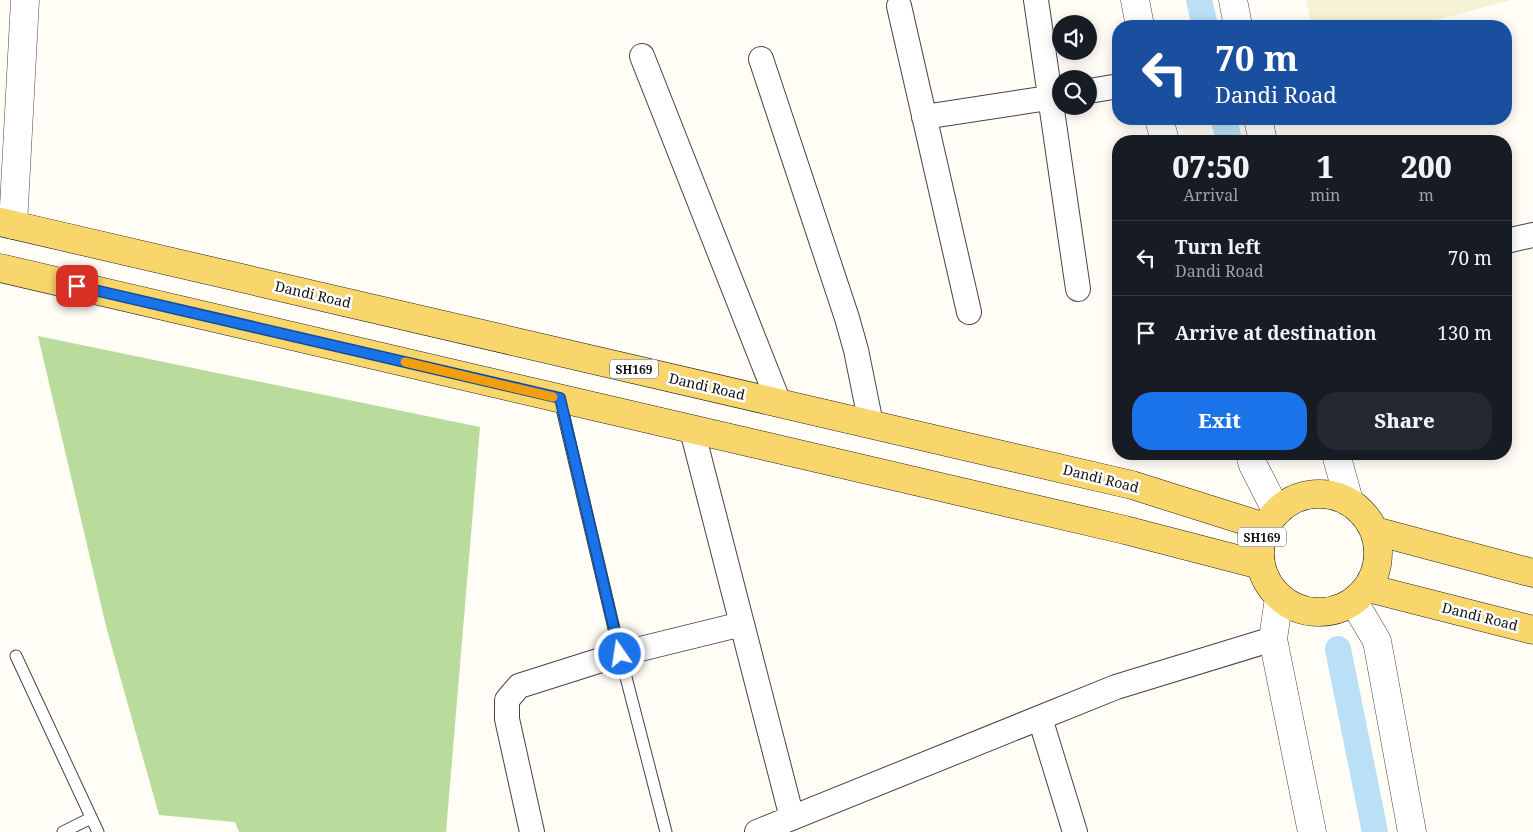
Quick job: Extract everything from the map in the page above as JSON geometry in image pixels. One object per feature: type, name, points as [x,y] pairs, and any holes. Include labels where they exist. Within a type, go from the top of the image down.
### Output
[{"type":"main road","name":"Dandi Road","points":[[6,223],[779,402],[1271,519]]},
{"type":"main road","name":"SH169","points":[[0,268],[1125,530],[1260,565]]},
{"type":"main road","name":"SH169","points":[[1311,494],[1330,495],[1349,501],[1364,514],[1375,531],[1379,550],[1377,570],[1361,595],[1336,611],[1316,613],[1296,609],[1279,598],[1267,583],[1260,565],[1260,546],[1271,519],[1292,500],[1311,494]]},
{"type":"main road","points":[[1375,531],[1533,573]]},
{"type":"main road","name":"Dandi Road","points":[[1361,595],[1533,630]]},
{"type":"street","points":[[6,223],[25,0]]},
{"type":"street","points":[[1036,0],[1052,82]]},
{"type":"street","points":[[1135,0],[1139,20]]},
{"type":"street","points":[[1233,0],[1237,20]]},
{"type":"street","points":[[899,6],[969,312]]},
{"type":"street","points":[[642,56],[779,402]]},
{"type":"street","points":[[760,59],[847,318],[856,350],[871,424]]},
{"type":"street","points":[[1097,90],[1112,87]]},
{"type":"street","points":[[924,117],[1052,97]]},
{"type":"street","points":[[1057,115],[1078,289]]},
{"type":"street","points":[[1512,239],[1533,234]]},
{"type":"street","points":[[692,430],[792,818]]},
{"type":"street","points":[[1252,460],[1271,519]]},
{"type":"street","points":[[1338,460],[1349,501]]},
{"type":"street","points":[[1361,595],[1377,641],[1412,832]]},
{"type":"street","points":[[1279,598],[1273,639],[1312,832]]},
{"type":"street","points":[[532,832],[507,719],[507,700],[519,686],[620,654],[742,624]]},
{"type":"street","points":[[757,832],[1116,687],[1273,639]]},
{"type":"street","points":[[1040,718],[1075,832]]},
{"type":"lane","points":[[560,398],[620,654],[666,832]]},
{"type":"lane","points":[[16,656],[98,832]]},
{"type":"lane","points":[[63,832],[91,818]]},
{"type":"shaded area","points":[[1306,0],[1511,0],[1436,20],[1311,20]]},
{"type":"green space","points":[[38,336],[480,427],[446,832],[239,832],[235,822],[159,815],[107,630]]},
{"type":"waterway","points":[[1199,0],[1204,20]]},
{"type":"waterway","points":[[1225,125],[1228,135]]},
{"type":"waterway","points":[[1338,649],[1375,832]]},
{"type":"slow traffic","points":[[405,362],[553,397]]},
{"type":"route","points":[[77,286],[560,398],[620,654]]}]
